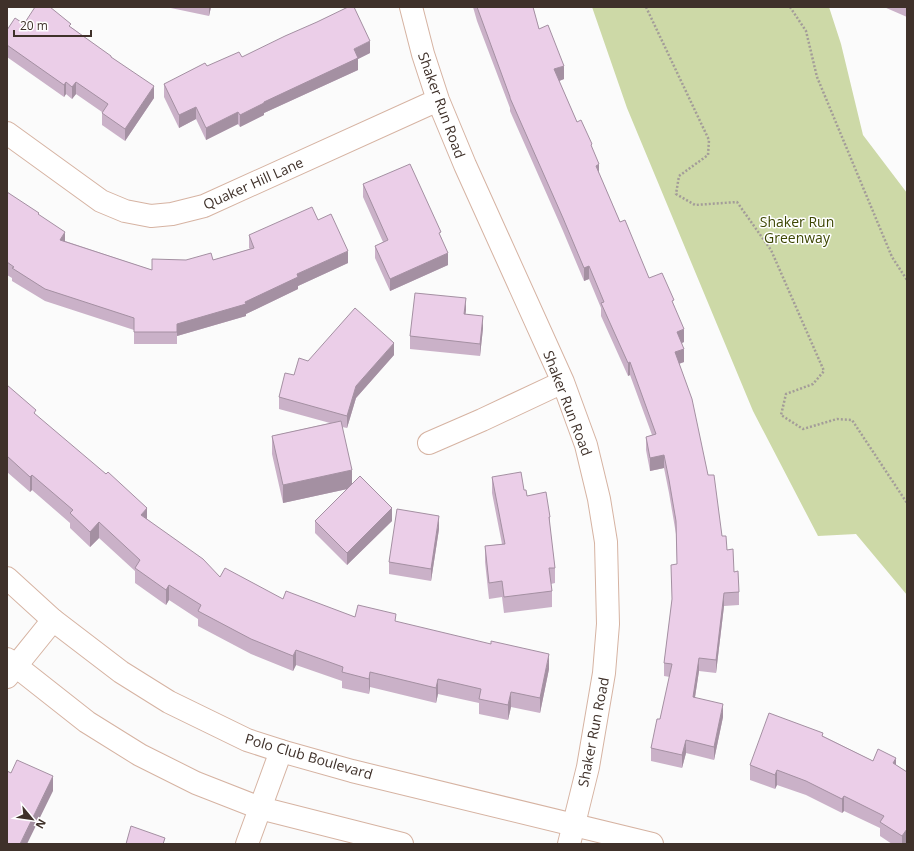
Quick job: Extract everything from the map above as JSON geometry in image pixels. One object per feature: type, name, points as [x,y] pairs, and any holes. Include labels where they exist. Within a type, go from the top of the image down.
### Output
[{"type":"street","name":"Shaker Run Road","points":[[411,7],[423,54],[438,100],[464,165],[563,382],[586,445],[599,499],[606,542],[608,624],[604,673],[588,767],[571,834]]},
{"type":"street","name":"Quaker Hill Lane","points":[[7,134],[101,201],[125,211],[151,216],[172,214],[204,206],[438,100]]},
{"type":"street","points":[[429,443],[563,382]]},
{"type":"street","name":"Polo Club Boulevard","points":[[7,578],[53,620],[121,672],[169,702],[247,740],[571,834],[652,844]]},
{"type":"street","points":[[53,620],[10,667],[87,722],[140,755],[196,783],[260,808],[402,844]]},
{"type":"street","points":[[247,844],[281,751]]},
{"type":"path","points":[[646,7],[709,140],[708,155],[679,176],[676,194],[695,205],[737,202],[771,250],[824,371],[813,384],[786,394],[781,415],[802,429],[837,420],[852,420],[907,503]]},
{"type":"path","points":[[790,7],[806,31],[817,77],[892,257],[907,280]]},
{"type":"green space","name":"Shaker Run Greenway","points":[[592,7],[829,7],[841,44],[863,135],[907,193],[907,595],[856,534],[818,536],[753,411],[627,108]]},
{"type":"building","points":[[35,7],[50,7],[71,24],[69,26],[154,86],[125,129],[102,113],[108,104],[76,82],[72,87],[66,82],[64,85],[7,45],[7,30],[15,18],[24,24]]},
{"type":"building","points":[[348,7],[354,7],[370,41],[354,49],[358,58],[264,102],[240,115],[238,112],[206,128],[196,107],[179,115],[164,84],[205,63],[207,66],[239,52],[242,57]]},
{"type":"building","points":[[477,7],[533,7],[539,29],[548,25],[564,66],[554,69],[577,122],[581,120],[592,144],[591,145],[599,164],[596,166],[620,222],[625,220],[649,278],[662,273],[674,300],[672,301],[684,329],[677,332],[684,349],[675,352],[692,399],[708,475],[714,475],[722,536],[726,536],[727,550],[733,549],[734,572],[738,571],[739,592],[724,593],[716,660],[699,658],[693,697],[723,704],[714,747],[686,740],[682,755],[651,748],[657,719],[660,719],[672,664],[664,663],[672,599],[671,565],[677,564],[676,521],[664,455],[650,458],[646,437],[656,434],[630,362],[628,363],[601,303],[604,302],[589,266],[584,268],[510,98]]},
{"type":"building","points":[[410,164],[441,232],[439,233],[448,253],[390,279],[375,246],[388,240],[363,184]]},
{"type":"building","points":[[7,192],[65,232],[60,240],[152,270],[152,259],[186,260],[211,253],[213,260],[254,248],[249,235],[312,207],[318,220],[331,214],[348,251],[297,274],[298,277],[245,302],[246,304],[177,324],[177,332],[134,332],[134,318],[45,289],[12,268],[14,267],[7,262]]},
{"type":"building","points":[[415,293],[466,298],[464,314],[483,316],[480,344],[410,336]]},
{"type":"building","points":[[355,308],[394,343],[356,386],[347,416],[279,397],[285,373],[294,375],[299,358],[308,361]]},
{"type":"building","points":[[7,385],[36,410],[34,413],[106,474],[108,472],[147,508],[141,515],[203,559],[220,577],[225,568],[283,599],[286,591],[355,617],[358,605],[396,614],[395,621],[491,644],[491,641],[549,654],[540,698],[511,692],[508,705],[479,699],[481,689],[438,679],[436,688],[370,672],[369,679],[342,672],[343,667],[296,650],[293,656],[251,639],[198,611],[201,605],[169,585],[166,590],[135,568],[140,560],[99,522],[90,532],[70,513],[73,510],[32,475],[30,477],[7,456]]},
{"type":"building","points":[[341,421],[352,470],[283,485],[272,436]]},
{"type":"building","points":[[521,472],[524,490],[526,490],[527,496],[546,492],[555,568],[549,568],[552,591],[504,597],[502,581],[489,583],[485,546],[505,544],[492,477]]},
{"type":"building","points":[[360,476],[392,508],[347,553],[315,521]]},
{"type":"building","points":[[397,509],[439,516],[431,569],[389,562]]},
{"type":"building","points":[[769,713],[823,733],[822,736],[873,761],[878,749],[896,758],[893,763],[907,772],[907,829],[902,836],[880,822],[884,816],[844,796],[842,799],[806,781],[777,770],[775,775],[750,765]]},
{"type":"building","points":[[17,760],[53,776],[20,844],[7,844],[7,771],[11,773]]},
{"type":"building","points":[[131,826],[165,838],[163,844],[126,844]]}]
